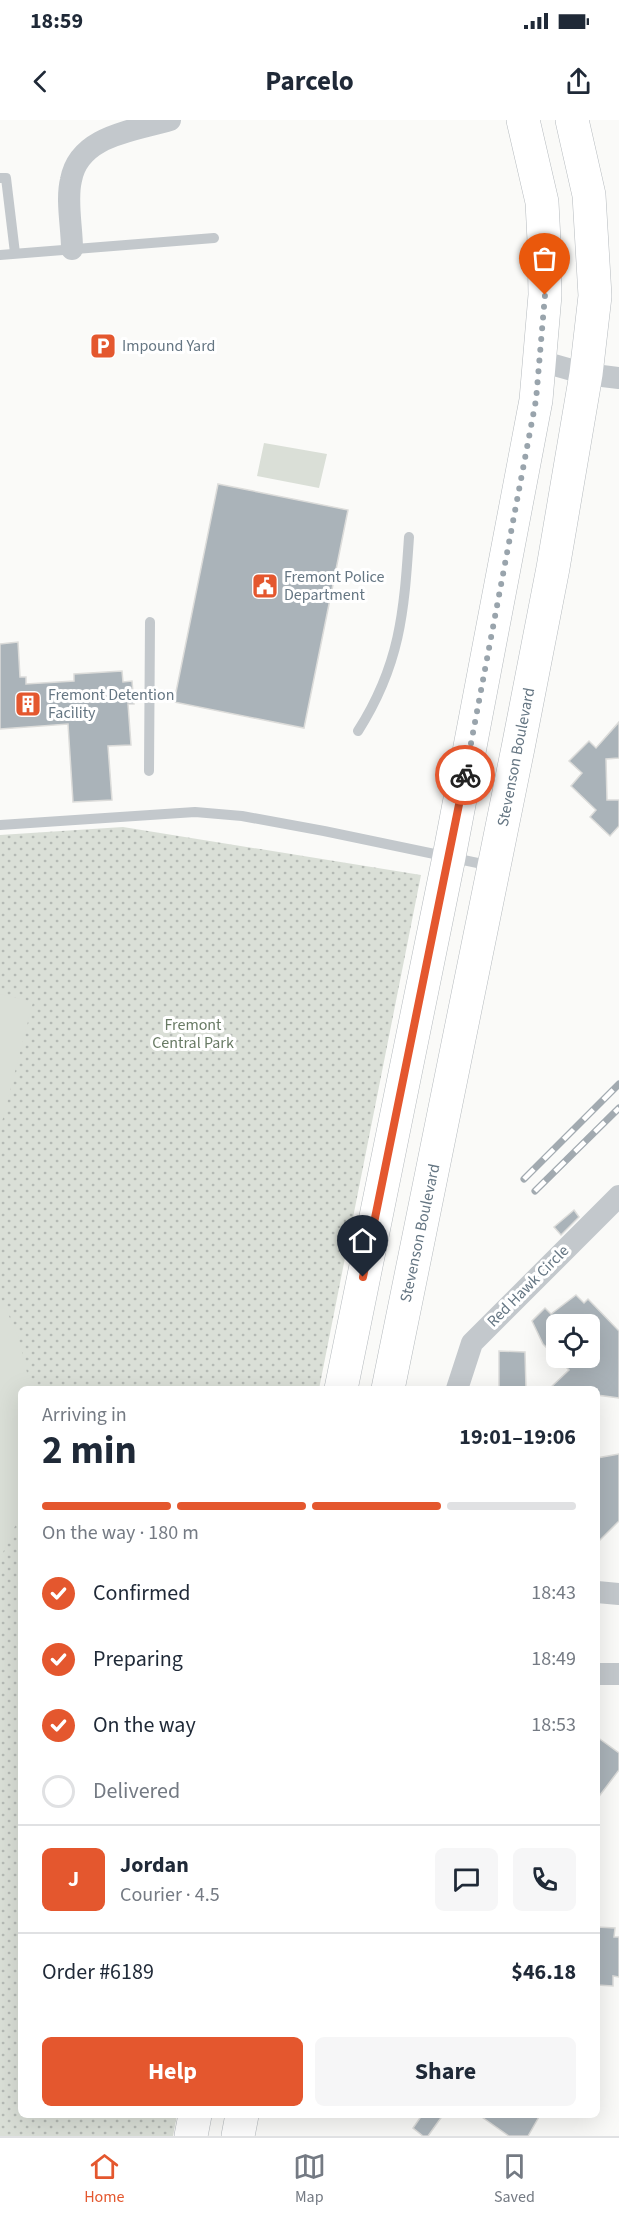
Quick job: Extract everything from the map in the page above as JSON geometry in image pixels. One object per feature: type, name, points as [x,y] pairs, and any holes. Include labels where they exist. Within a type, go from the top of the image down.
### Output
[{"type":"main road","points":[[341,1386],[449,857],[515,521],[536,400],[545,295],[542,202],[523,120]]},
{"type":"main road","name":"Stevenson Boulevard","points":[[389,1386],[495,867],[553,568],[586,374],[595,296],[589,195],[572,120]]},
{"type":"main road","points":[[191,2136],[194,2118]]},
{"type":"main road","points":[[238,2136],[241,2118]]},
{"type":"street","points":[[72,249],[70,181],[78,158],[96,143],[171,120]]},
{"type":"street","points":[[540,361],[586,374],[619,378]]},
{"type":"street","name":"Red Hawk Circle","points":[[458,1386],[472,1343],[619,1196]]},
{"type":"street","points":[[600,1592],[619,1594]]},
{"type":"street","points":[[600,1674],[619,1674]]},
{"type":"lane","points":[[0,178],[6,178],[15,254]]},
{"type":"lane","points":[[0,255],[214,238]]},
{"type":"lane","points":[[358,731],[374,706],[391,662],[404,612],[409,537]]},
{"type":"lane","points":[[150,622],[150,771]]},
{"type":"lane","points":[[0,825],[195,812],[242,816],[495,867]]},
{"type":"green space","points":[[264,443],[327,454],[319,488],[257,476]]},
{"type":"green space","name":"Fremont Central Park","points":[[123,827],[421,875],[320,1386],[18,1386],[18,2118],[176,2118],[173,2136],[0,2136],[0,835]]},
{"type":"green space","points":[[0,994],[33,1002],[2,1122],[0,1122]]},
{"type":"green space","points":[[0,1296],[18,1336],[30,1386],[18,1386],[18,1520],[0,1559]]},
{"type":"building","name":"Fremont Police Department","points":[[218,484],[348,510],[304,728],[174,702]]},
{"type":"building","points":[[18,642],[20,677],[26,677],[26,684],[74,681],[74,674],[122,671],[123,682],[132,681],[134,704],[128,704],[131,745],[108,746],[112,800],[73,802],[68,724],[0,729],[0,644]]},
{"type":"building","points":[[619,722],[619,758],[606,759],[607,800],[619,800],[619,826],[610,836],[590,817],[596,810],[571,786],[582,773],[569,761],[589,741],[596,748]]},
{"type":"building","points":[[574,1210],[579,1217],[561,1235],[554,1227]]},
{"type":"building","points":[[576,1295],[584,1303],[588,1299],[619,1331],[619,1398],[600,1395],[600,1386],[552,1386],[569,1370],[567,1368],[600,1368],[600,1314],[551,1314]]},
{"type":"building","points":[[545,1308],[551,1314],[546,1314],[546,1347],[543,1344],[532,1321]]},
{"type":"building","points":[[499,1351],[525,1352],[526,1386],[499,1386]]},
{"type":"building","points":[[619,1454],[619,1521],[600,1540],[600,1457]]},
{"type":"building","points":[[600,1739],[619,1753],[619,1770],[600,1795]]},
{"type":"building","points":[[600,1927],[615,1928],[614,1937],[619,1937],[619,1977],[613,1976],[613,1986],[600,1985]]},
{"type":"building","points":[[420,2118],[441,2118],[428,2136],[423,2136],[413,2128]]},
{"type":"building","points":[[483,2118],[538,2118],[528,2136],[509,2136]]},
{"type":"railway","points":[[524,1179],[619,1084]]},
{"type":"railway","points":[[535,1191],[619,1108]]},
{"type":"way so far","points":[[465,775],[515,521],[536,400],[545,295]]},
{"type":"place","name":"Impound Yard","points":[[103,346]]},
{"type":"place","name":"Fremont Police Department","points":[[265,586]]},
{"type":"place","name":"Fremont Detention Facility","points":[[28,704]]},
{"type":"route","points":[[363,1277],[465,775]]}]
